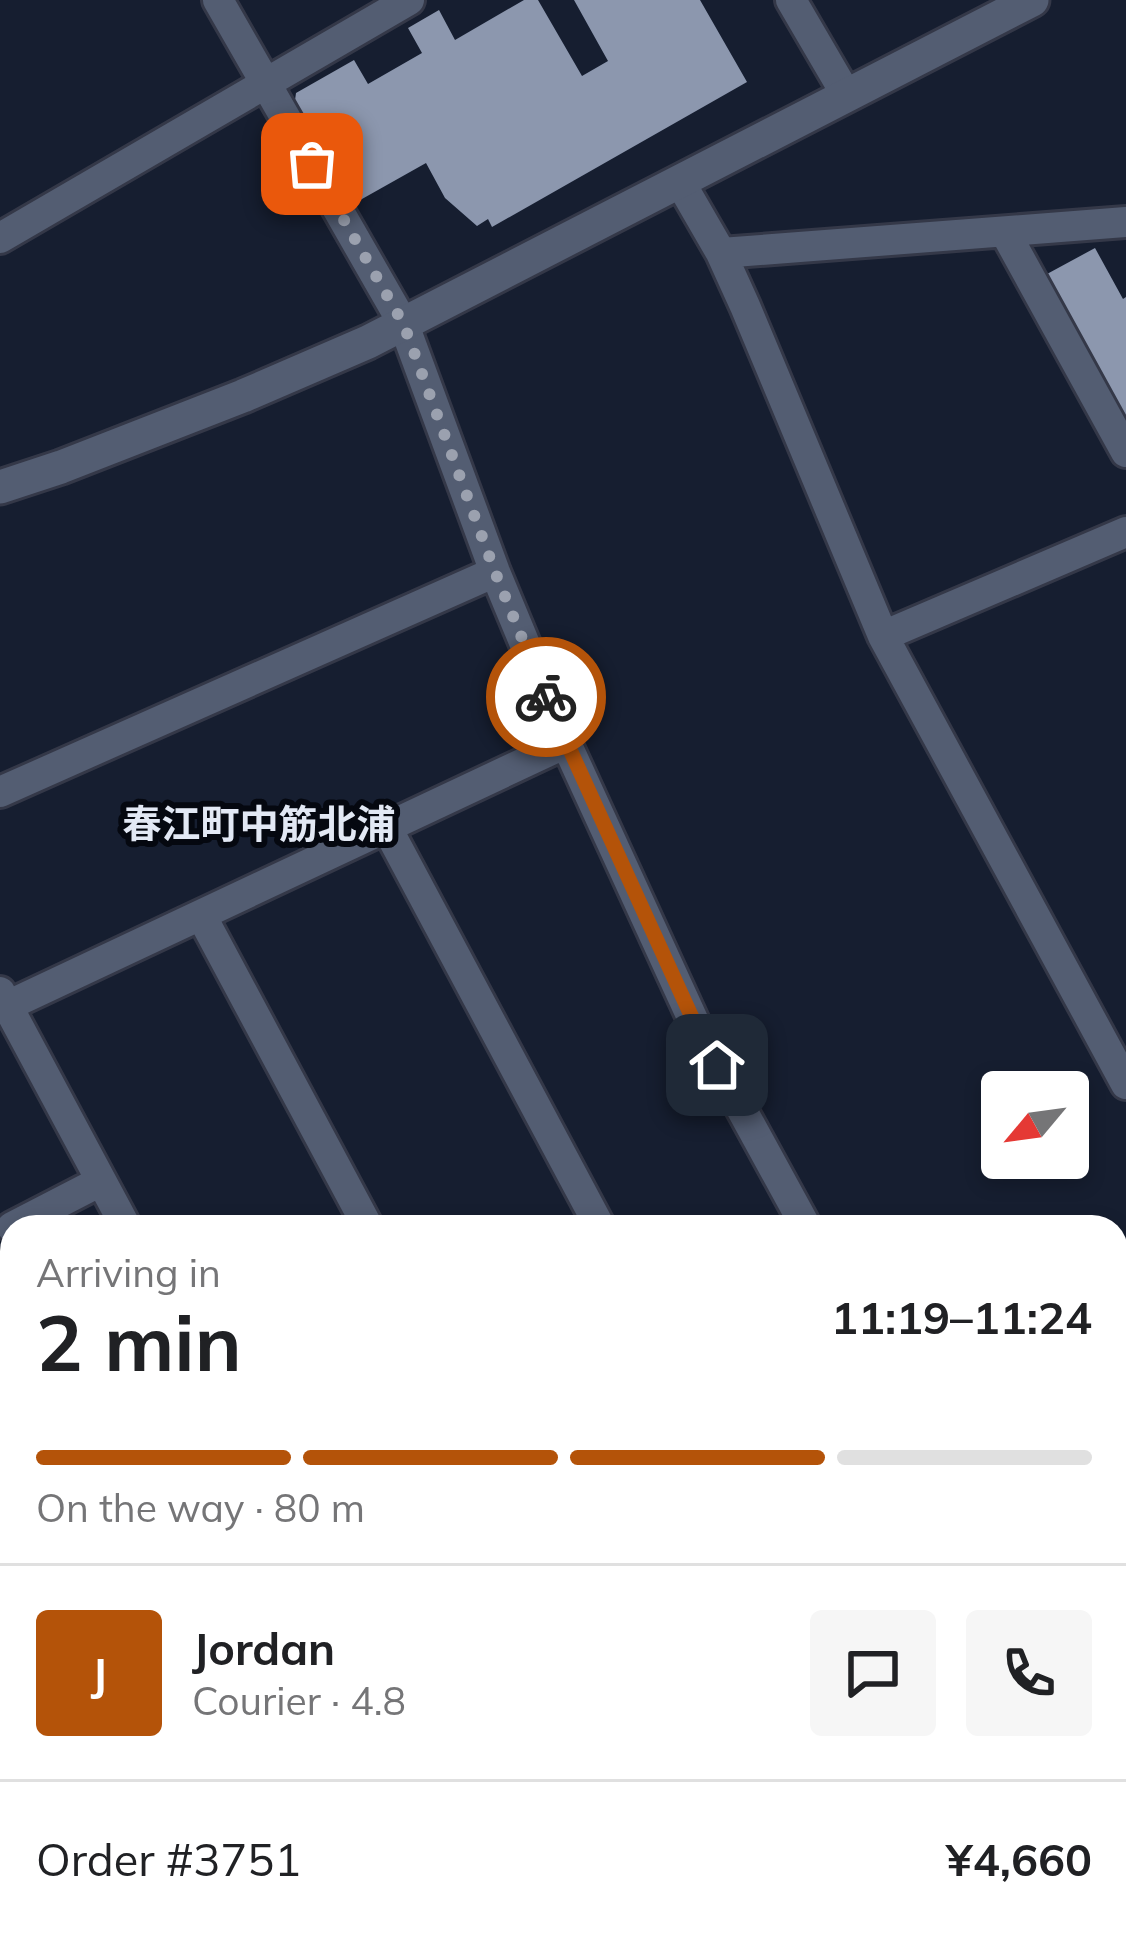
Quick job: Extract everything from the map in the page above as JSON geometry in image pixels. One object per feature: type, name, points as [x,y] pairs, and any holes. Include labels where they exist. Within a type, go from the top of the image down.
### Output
[{"type":"street","points":[[218,0],[404,325],[495,572],[566,743],[695,1024],[799,1215]]},
{"type":"street","points":[[0,238],[409,0]]},
{"type":"street","points":[[791,0],[847,96]]},
{"type":"street","points":[[0,487],[243,396],[404,325],[1032,0]]},
{"type":"street","points":[[680,182],[721,253],[883,636],[1126,1084]]},
{"type":"street","points":[[721,253],[1126,221]]},
{"type":"street","points":[[1004,232],[1126,452]]},
{"type":"street","points":[[883,636],[1126,532]]},
{"type":"street","points":[[0,792],[495,572]]},
{"type":"street","points":[[119,1215],[12,1044],[3,999],[201,915],[566,743]]},
{"type":"street","points":[[387,828],[594,1215]]},
{"type":"street","points":[[201,915],[362,1215]]},
{"type":"street","points":[[35,1215],[101,1181]]},
{"type":"building","points":[[524,0],[538,0],[582,76],[608,61],[574,0],[700,0],[747,82],[492,227],[488,219],[477,226],[445,198],[426,163],[346,208],[293,115],[296,93],[354,60],[368,84],[422,53],[408,28],[439,10],[455,40]]},
{"type":"building","points":[[1095,248],[1123,299],[1126,297],[1126,419],[1047,274]]},
{"type":"way so far","points":[[312,164],[404,325],[546,697]]},
{"type":"district","name":"春江町中筋北浦","points":[[259,824]]},
{"type":"route","points":[[546,697],[717,1065]]}]
